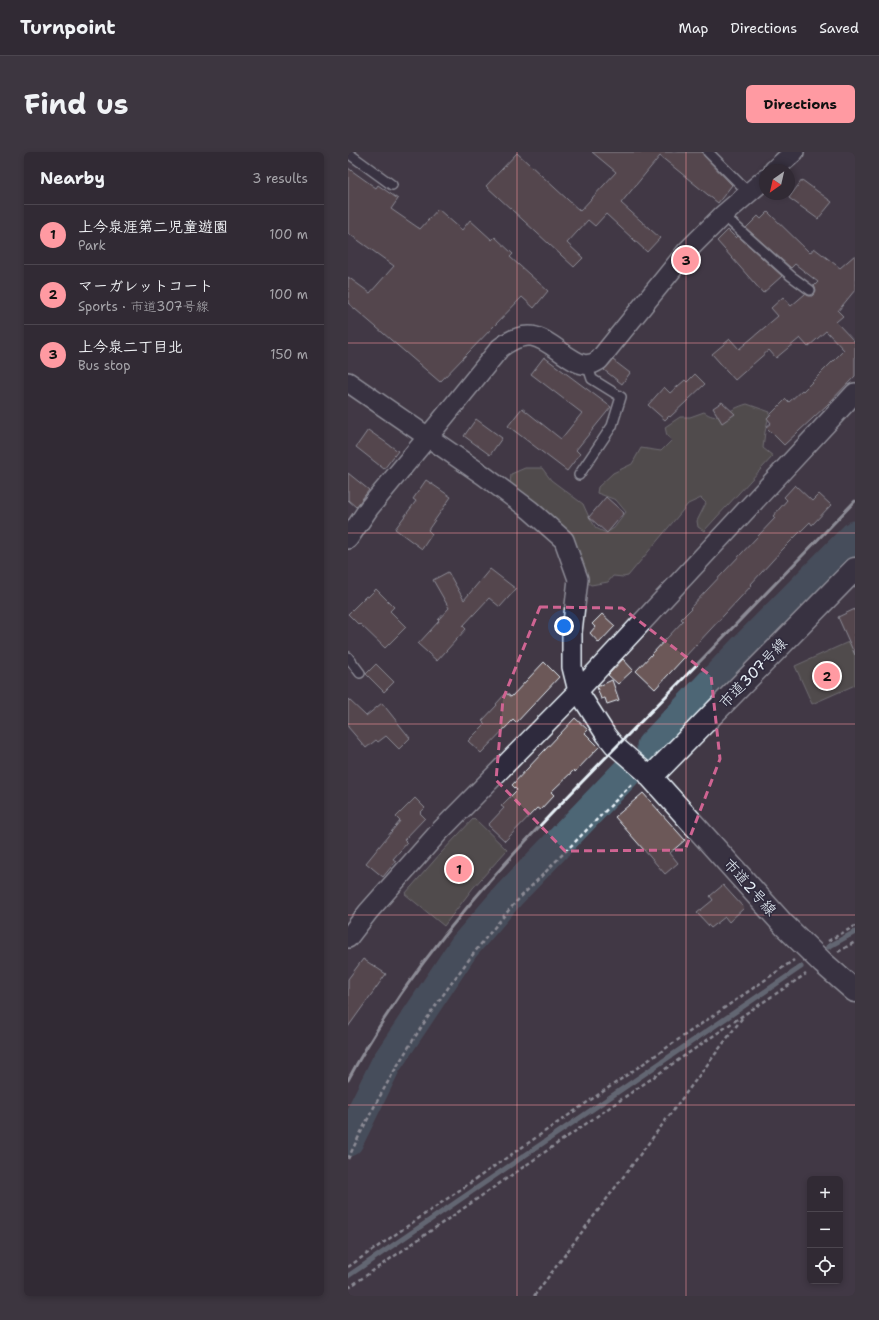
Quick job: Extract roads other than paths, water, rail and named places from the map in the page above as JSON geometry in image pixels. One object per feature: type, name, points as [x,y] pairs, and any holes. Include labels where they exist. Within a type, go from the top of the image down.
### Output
[{"type":"street","points":[[781,164],[794,152]]},
{"type":"street","points":[[348,538],[369,508],[500,348],[511,339],[532,335],[575,362],[590,364],[599,360],[686,251],[759,184]]},
{"type":"street","points":[[348,382],[427,438],[483,475],[530,510],[564,540],[578,579],[572,632],[572,667],[578,691],[614,745],[648,773]]},
{"type":"street","points":[[348,938],[368,912],[439,832],[578,691],[855,393]]},
{"type":"street","name":"市道307号線","points":[[648,773],[855,569]]},
{"type":"street","name":"市道2号線","points":[[648,773],[784,925],[820,951],[855,991]]},
{"type":"lane","points":[[708,152],[749,193]]},
{"type":"lane","points":[[348,153],[392,185]]},
{"type":"lane","points":[[724,215],[791,276],[810,290]]},
{"type":"lane","points":[[579,475],[612,426],[621,397],[592,379],[590,364]]},
{"type":"lane","points":[[348,657],[360,673]]},
{"type":"waterway","points":[[652,746],[744,649],[855,536]]},
{"type":"waterway","points":[[348,1141],[386,1064],[464,947],[509,895],[626,773]]},
{"type":"waterway","points":[[828,947],[855,932]]},
{"type":"waterway","points":[[348,1276],[801,967]]},
{"type":"railway","points":[[348,1080],[375,1033],[405,988],[470,903],[579,785],[855,501]]},
{"type":"place","name":"上今泉二丁目北","points":[[686,260]]},
{"type":"place","name":"マーガレットコート","points":[[827,676]]},
{"type":"place","name":"上今泉涯第二児童遊園","points":[[459,869]]}]
